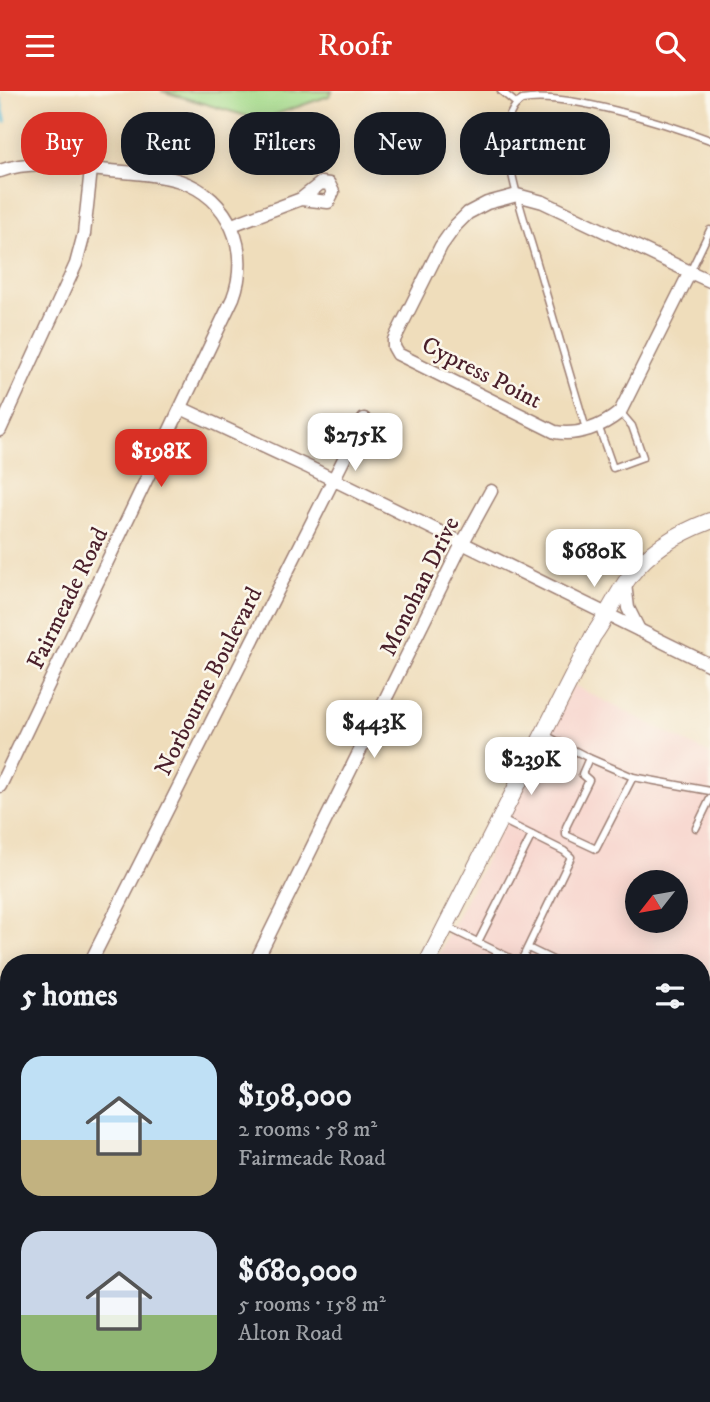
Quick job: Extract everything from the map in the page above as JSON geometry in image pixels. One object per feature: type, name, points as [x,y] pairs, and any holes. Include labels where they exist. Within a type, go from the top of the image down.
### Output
[{"type":"street","name":"Fairmeade Road","points":[[0,171],[21,167]]},
{"type":"street","name":"Fairmeade Road","points":[[0,786],[238,286],[240,260],[237,238],[232,225],[215,202],[189,184],[163,177],[107,171]]},
{"type":"street","points":[[0,430],[76,264],[85,234],[91,175]]},
{"type":"street","points":[[517,195],[543,202],[710,281]]},
{"type":"street","name":"Cypress Point","points":[[517,195],[487,203],[468,213],[456,225],[441,246],[394,340],[394,347],[398,354],[555,432],[574,434],[610,421],[620,412]]},
{"type":"street","points":[[232,225],[302,199]]},
{"type":"street","points":[[620,412],[690,272]]},
{"type":"street","points":[[181,408],[710,665]]},
{"type":"street","name":"Norbourne Boulevard","points":[[95,954],[364,419]]},
{"type":"street","name":"Monohan Drive","points":[[259,954],[462,544],[491,491]]},
{"type":"street","points":[[431,954],[593,636],[625,584],[636,569],[664,545],[692,528],[710,521]]},
{"type":"street","points":[[625,584],[628,608],[640,630]]},
{"type":"lane","points":[[501,91],[517,104]]},
{"type":"lane","points":[[620,412],[632,426],[643,457],[613,468],[592,427],[517,195],[509,150],[509,118],[517,104],[532,96],[563,94],[625,106],[710,140]]},
{"type":"lane","points":[[690,272],[710,230]]},
{"type":"lane","points":[[543,734],[589,758],[633,776],[710,790]]},
{"type":"lane","points":[[559,849],[566,835],[566,827],[589,780],[582,774],[589,758]]},
{"type":"lane","points":[[566,835],[596,849],[633,776]]},
{"type":"lane","points":[[696,828],[710,799]]},
{"type":"lane","points":[[500,819],[568,853],[570,861],[525,954]]},
{"type":"lane","points":[[478,942],[533,835]]},
{"type":"lane","points":[[445,926],[503,954]]},
{"type":"lane","points":[[528,948],[540,954]]},
{"type":"shaded area","points":[[573,685],[710,754],[710,954],[438,954]]},
{"type":"green space","points":[[161,91],[332,91],[329,96],[283,112],[233,112]]},
{"type":"waterway","points":[[0,99],[5,121]]}]
